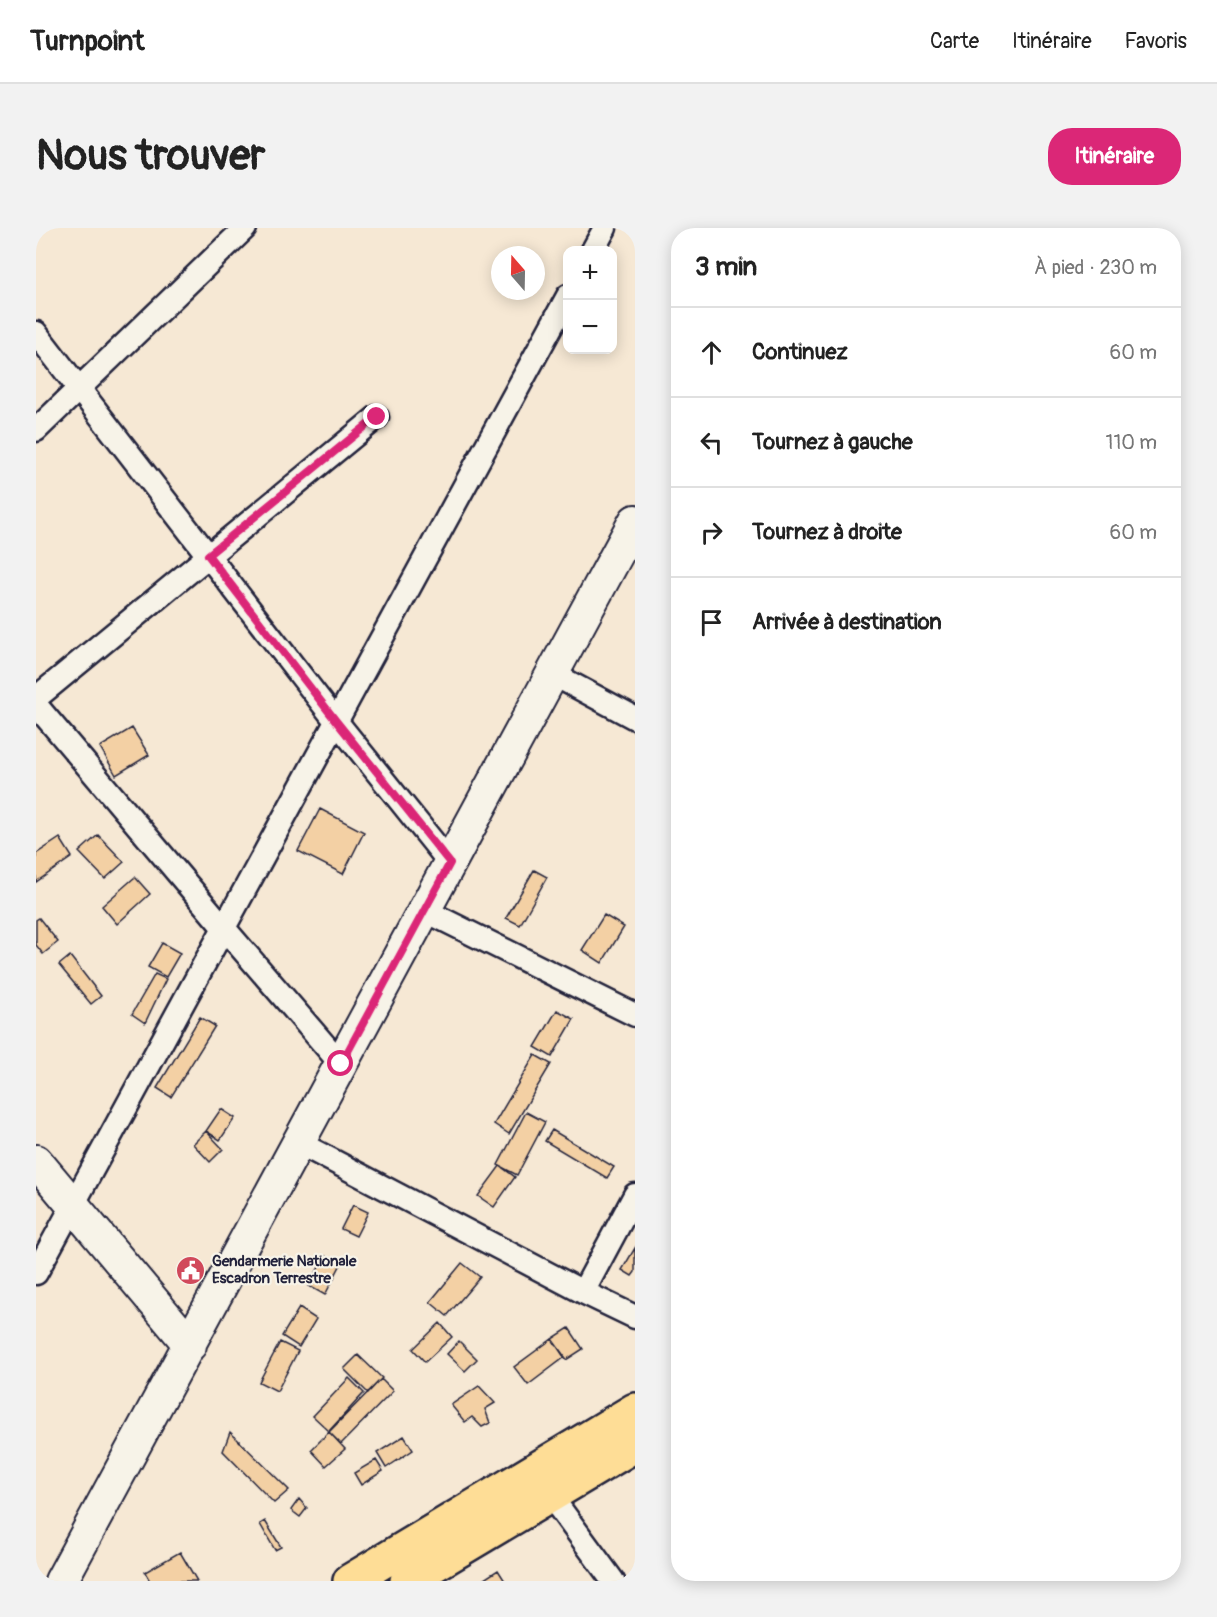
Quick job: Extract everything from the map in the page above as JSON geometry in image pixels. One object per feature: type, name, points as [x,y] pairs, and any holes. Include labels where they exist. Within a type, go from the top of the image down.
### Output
[{"type":"main road","points":[[75,1573],[190,1345],[635,521]]},
{"type":"main road","points":[[36,1161],[190,1345]]},
{"type":"main road","points":[[350,1581],[635,1410]]},
{"type":"main road","points":[[407,1581],[635,1445]]},
{"type":"street","points":[[36,430],[245,228]]},
{"type":"street","points":[[595,246],[605,228]]},
{"type":"street","points":[[36,1273],[565,300]]},
{"type":"street","points":[[36,333],[336,721],[450,863]]},
{"type":"street","points":[[36,698],[377,417]]},
{"type":"street","points":[[553,674],[635,718]]},
{"type":"street","points":[[36,705],[341,1064]]},
{"type":"street","points":[[424,910],[635,1015]]},
{"type":"street","points":[[299,1143],[635,1317]]},
{"type":"street","points":[[584,1292],[635,1195]]},
{"type":"street","points":[[549,1495],[613,1581]]},
{"type":"building","points":[[132,728],[149,755],[116,775],[100,747]]},
{"type":"building","points":[[320,809],[364,832],[343,874],[298,851]]},
{"type":"building","points":[[98,835],[124,862],[105,879],[79,852]]},
{"type":"building","points":[[60,838],[72,857],[36,882],[36,854]]},
{"type":"building","points":[[534,870],[547,877],[520,925],[506,918]]},
{"type":"building","points":[[135,877],[150,894],[117,924],[102,906]]},
{"type":"building","points":[[604,915],[624,927],[602,963],[582,950]]},
{"type":"building","points":[[39,918],[58,942],[43,954],[36,945],[36,920]]},
{"type":"building","points":[[162,943],[180,953],[166,977],[148,967]]},
{"type":"building","points":[[70,956],[101,996],[91,1004],[59,965]]},
{"type":"building","points":[[155,974],[166,979],[145,1023],[132,1014]]},
{"type":"building","points":[[557,1010],[574,1019],[552,1057],[535,1047]]},
{"type":"building","points":[[200,1017],[215,1026],[171,1097],[157,1088]]},
{"type":"building","points":[[535,1055],[551,1064],[509,1134],[494,1124]]},
{"type":"building","points":[[221,1109],[235,1118],[220,1140],[206,1131]]},
{"type":"building","points":[[526,1112],[545,1122],[517,1175],[498,1165]]},
{"type":"building","points":[[552,1130],[614,1167],[607,1178],[545,1141]]},
{"type":"building","points":[[206,1131],[223,1149],[210,1162],[193,1144]]},
{"type":"building","points":[[500,1166],[515,1177],[494,1207],[478,1196]]},
{"type":"building","points":[[353,1205],[368,1212],[356,1236],[341,1229]]},
{"type":"building","points":[[635,1248],[635,1272],[632,1276],[622,1270]]},
{"type":"building","points":[[325,1256],[341,1264],[325,1295],[309,1286]]},
{"type":"building","points":[[462,1263],[480,1277],[447,1316],[430,1302]]},
{"type":"building","points":[[299,1308],[316,1319],[299,1347],[282,1336]]},
{"type":"building","points":[[440,1323],[452,1337],[425,1362],[413,1349]]},
{"type":"building","points":[[569,1328],[583,1349],[566,1360],[552,1339]]},
{"type":"building","points":[[552,1339],[565,1357],[528,1385],[514,1367]]},
{"type":"building","points":[[459,1341],[477,1359],[465,1371],[447,1354]]},
{"type":"building","points":[[280,1342],[298,1351],[277,1391],[259,1382]]},
{"type":"building","points":[[358,1355],[382,1378],[368,1393],[344,1369]]},
{"type":"building","points":[[349,1378],[364,1393],[329,1431],[313,1416]]},
{"type":"building","points":[[381,1379],[393,1391],[341,1444],[329,1432]]},
{"type":"building","points":[[479,1386],[495,1403],[485,1409],[490,1423],[482,1427],[472,1417],[465,1422],[451,1405]]},
{"type":"building","points":[[230,1432],[289,1490],[274,1503],[223,1451]]},
{"type":"building","points":[[329,1432],[345,1449],[326,1466],[311,1450]]},
{"type":"building","points":[[404,1436],[413,1450],[386,1468],[377,1453]]},
{"type":"building","points":[[376,1460],[383,1471],[361,1485],[354,1473]]},
{"type":"building","points":[[299,1499],[307,1508],[300,1517],[291,1510]]},
{"type":"building","points":[[265,1521],[281,1547],[275,1550],[260,1524]]},
{"type":"building","points":[[180,1552],[197,1581],[150,1581],[145,1572]]},
{"type":"building","points":[[498,1570],[505,1581],[481,1581]]},
{"type":"place","name":"Gendarmerie Nationale Escadron Terrestre","points":[[191,1270]]},
{"type":"route","points":[[341,1064],[450,863],[336,721],[208,555],[377,417]]}]
